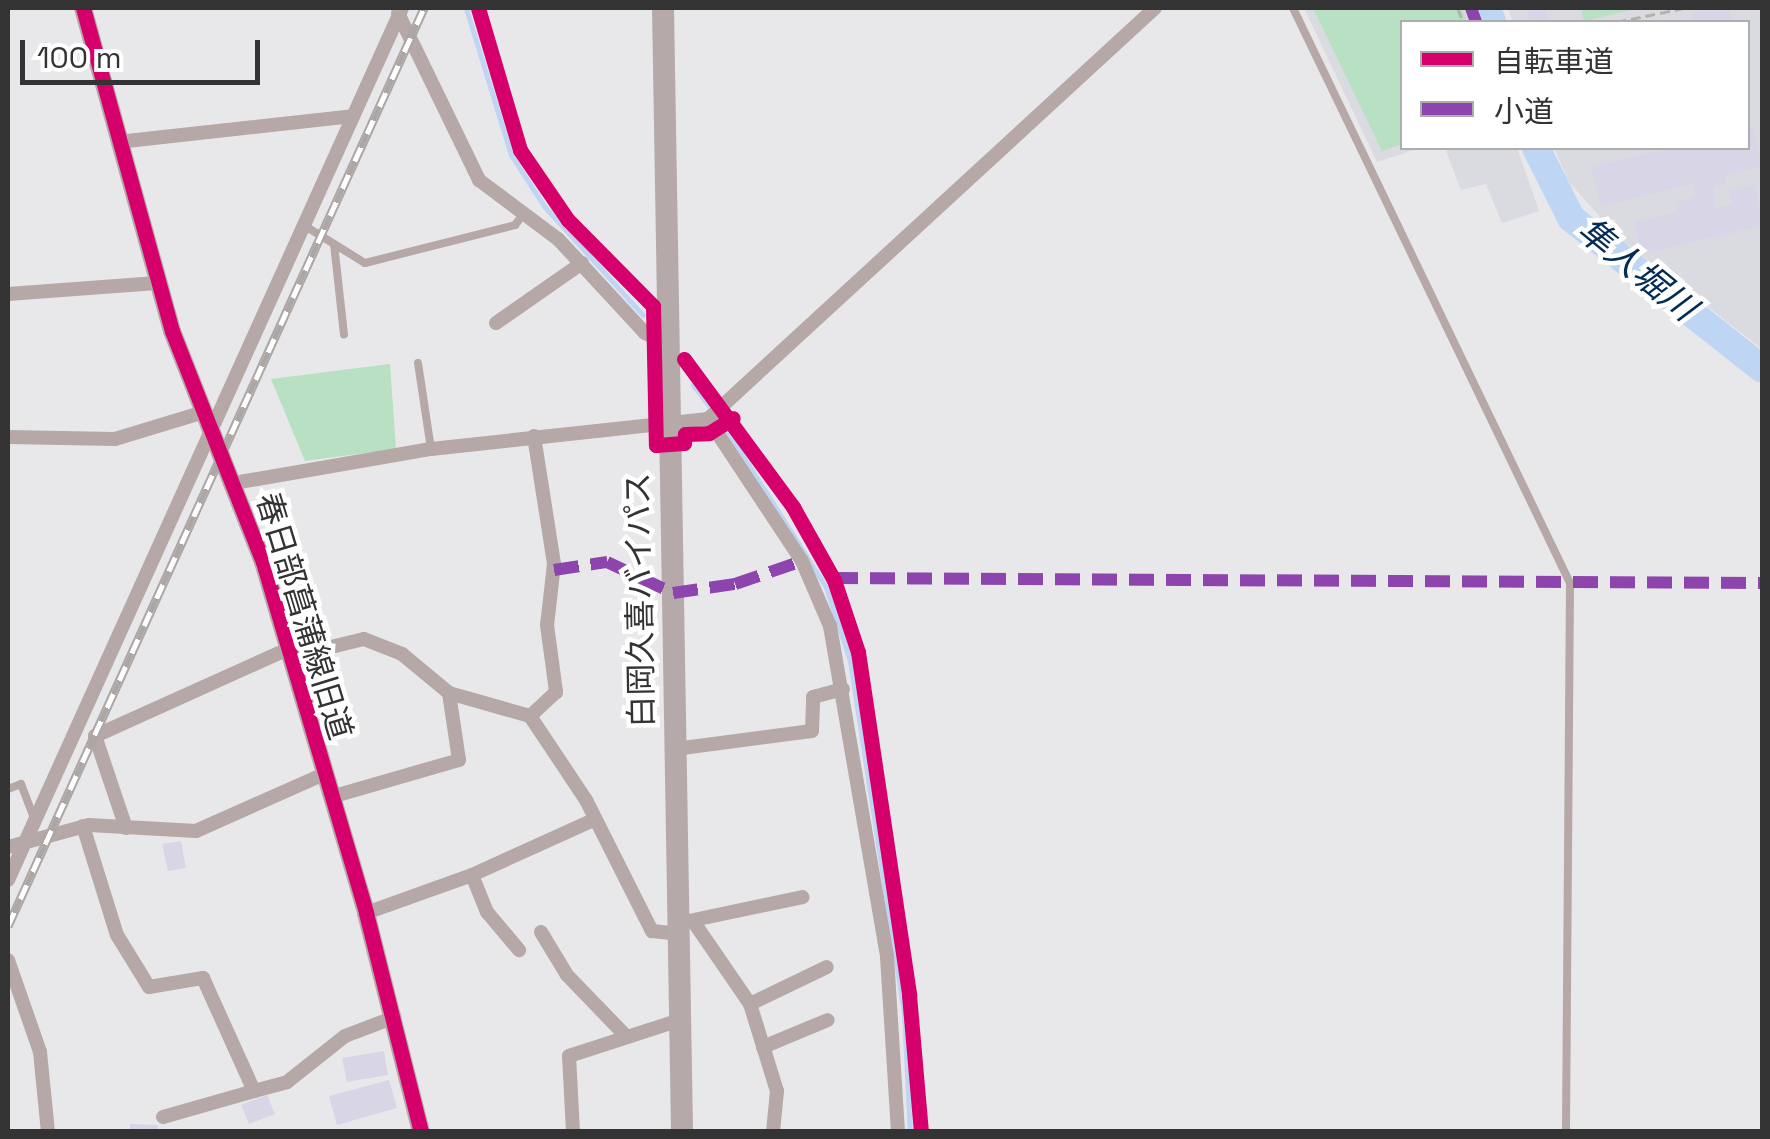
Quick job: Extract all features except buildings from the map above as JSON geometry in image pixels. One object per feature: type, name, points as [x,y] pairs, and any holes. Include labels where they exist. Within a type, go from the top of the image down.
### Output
[{"type":"main road","name":"白岡久喜バイパス","points":[[663,8],[675,750],[683,925],[682,1132]]},
{"type":"street","name":"春日部菖蒲線旧道","points":[[82,8],[157,284],[234,482],[289,653],[395,1017],[420,1132]]},
{"type":"street","points":[[234,482],[431,449],[708,419],[1155,8]]},
{"type":"street","points":[[399,10],[479,180],[582,263],[645,333],[668,344]]},
{"type":"street","points":[[8,880],[208,420],[305,226],[399,10]]},
{"type":"street","points":[[118,142],[353,116]]},
{"type":"street","points":[[496,323],[582,263]]},
{"type":"street","points":[[8,294],[157,284]]},
{"type":"street","points":[[708,419],[802,561],[830,626],[887,956],[898,1132]]},
{"type":"street","points":[[8,438],[114,440],[208,420]]},
{"type":"street","points":[[530,716],[556,692],[547,625],[554,564],[534,436]]},
{"type":"street","points":[[126,828],[95,736],[289,653],[364,639],[402,654],[449,693],[530,716],[593,820],[652,931],[803,897]]},
{"type":"street","points":[[675,750],[812,731],[813,697],[843,689]]},
{"type":"street","points":[[331,797],[459,760],[449,693]]},
{"type":"street","points":[[8,847],[83,826],[196,831],[324,774]]},
{"type":"street","points":[[366,913],[472,875],[593,820]]},
{"type":"street","points":[[83,826],[117,935],[149,987],[202,978],[254,1091]]},
{"type":"street","points":[[472,875],[487,912],[519,950]]},
{"type":"street","points":[[683,925],[750,1004],[777,1091],[773,1132]]},
{"type":"street","points":[[541,932],[568,976],[626,1036]]},
{"type":"street","points":[[8,960],[40,1052],[48,1132]]},
{"type":"street","points":[[750,1004],[827,967]]},
{"type":"street","points":[[163,1117],[287,1082],[345,1036],[395,1017]]},
{"type":"street","points":[[573,1132],[569,1056],[680,1020]]},
{"type":"street","points":[[764,1047],[828,1020]]},
{"type":"lane","points":[[1293,8],[1570,583],[1566,1132]]},
{"type":"lane","points":[[305,226],[364,263],[516,225],[522,216]]},
{"type":"lane","points":[[334,244],[344,334]]},
{"type":"lane","points":[[418,363],[431,449]]},
{"type":"lane","points":[[8,788],[21,784],[35,820]]},
{"type":"path","points":[[1626,20],[1684,8]]},
{"type":"shaded area","points":[[1304,8],[1468,8],[1472,20],[1400,20],[1400,150],[1414,150],[1377,162]]},
{"type":"shaded area","points":[[1508,8],[1762,8],[1762,349],[1618,237],[1569,182],[1555,150],[1750,150],[1750,20],[1512,20]]},
{"type":"shaded area","points":[[1446,150],[1518,150],[1539,211],[1502,223],[1486,184],[1461,190]]},
{"type":"green space","points":[[1313,8],[1462,8],[1466,20],[1400,20],[1400,145],[1382,151]]},
{"type":"green space","points":[[1581,8],[1640,8],[1588,20],[1584,20]]},
{"type":"green space","points":[[390,364],[396,449],[305,461],[271,379]]},
{"type":"waterway","points":[[466,8],[511,155],[544,206],[643,315]]},
{"type":"waterway","name":"隼人堀川","points":[[1487,8],[1491,20]]},
{"type":"waterway","name":"隼人堀川","points":[[1537,150],[1571,218],[1762,369]]},
{"type":"waterway","points":[[693,385],[709,406]]},
{"type":"waterway","points":[[726,429],[826,587],[850,661],[904,1015],[910,1132]]},
{"type":"railway","points":[[8,926],[424,8]]},
{"type":"marked path","points":[[1471,8],[1475,20]]},
{"type":"marked path","points":[[554,570],[607,562],[673,593],[735,584],[802,561]]},
{"type":"marked path","points":[[833,578],[1762,583]]},
{"type":"cycle path","points":[[83,8],[172,331],[263,562],[366,913],[421,1132]]},
{"type":"cycle path","points":[[478,8],[520,150],[568,220],[653,306],[656,445],[684,443],[685,434],[709,433],[733,418]]},
{"type":"cycle path","points":[[684,359],[793,507],[834,580],[858,652],[909,995],[921,1132]]}]
